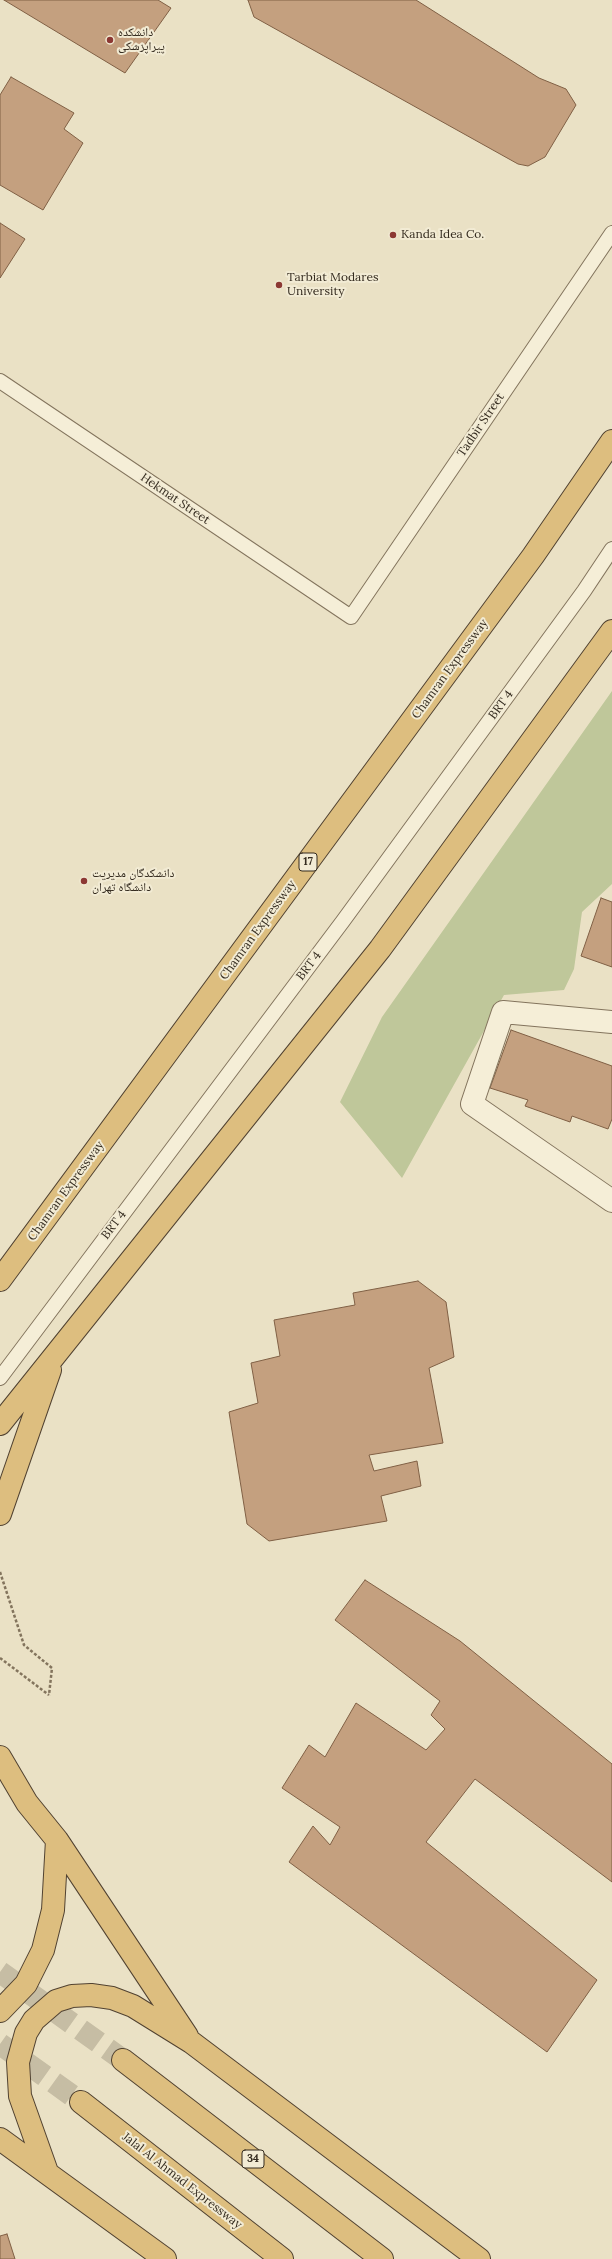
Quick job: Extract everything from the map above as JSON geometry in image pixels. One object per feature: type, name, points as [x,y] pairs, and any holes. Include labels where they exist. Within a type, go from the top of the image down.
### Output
[{"type":"highway","name":"Chamran Expressway","points":[[0,1280],[529,563],[612,441]]},
{"type":"highway","points":[[0,1424],[56,1352],[380,949],[612,631]]},
{"type":"highway","points":[[0,1514],[56,1352]]},
{"type":"highway","points":[[0,1757],[27,1803],[57,1840],[191,2042]]},
{"type":"highway","points":[[0,2010],[26,1984],[43,1950],[53,1910],[57,1840]]},
{"type":"highway","points":[[47,2172],[20,2096],[18,2062],[26,2033],[44,2010],[56,2001],[72,1996],[91,1995],[112,1998],[132,2006],[191,2042],[479,2259]]},
{"type":"highway","name":"34","points":[[123,2060],[382,2259]]},
{"type":"highway","name":"Jalal Al Ahmad Expressway","points":[[81,2102],[282,2259]]},
{"type":"highway","points":[[0,2139],[165,2259]]},
{"type":"street","points":[[612,1022],[503,1012],[472,1104],[612,1201]]},
{"type":"lane","name":"Tadbir Street","points":[[351,617],[612,233]]},
{"type":"lane","name":"Hekmat Street","points":[[0,381],[351,617]]},
{"type":"lane","name":"BRT 4","points":[[0,1378],[348,915],[584,590],[612,549]]},
{"type":"path","points":[[0,1572],[24,1645],[52,1668],[49,1695],[0,1658]]},
{"type":"green space","points":[[612,691],[612,884],[582,912],[574,969],[564,990],[504,995],[402,1178],[340,1102],[382,1017]]},
{"type":"building","name":"دانشکده پیراپزشکی","points":[[4,0],[158,0],[171,8],[125,73]]},
{"type":"building","points":[[248,0],[416,0],[539,78],[566,89],[576,105],[545,157],[528,166],[518,164],[254,17]]},
{"type":"building","points":[[11,77],[74,113],[64,129],[83,143],[43,210],[0,185],[0,95]]},
{"type":"building","points":[[0,223],[25,239],[0,278]]},
{"type":"building","points":[[601,898],[612,902],[612,967],[581,956]]},
{"type":"building","points":[[511,1030],[612,1066],[612,1119],[608,1129],[572,1116],[570,1122],[525,1106],[528,1100],[490,1088]]},
{"type":"building","points":[[418,1281],[446,1302],[454,1357],[429,1368],[443,1443],[369,1455],[374,1471],[417,1461],[421,1486],[381,1496],[387,1521],[269,1541],[247,1524],[229,1412],[258,1403],[251,1363],[280,1356],[274,1320],[355,1305],[353,1293]]},
{"type":"building","points":[[365,1580],[460,1641],[612,1764],[612,1882],[475,1779],[426,1842],[597,1980],[547,2052],[289,1862],[313,1826],[330,1845],[340,1827],[282,1788],[309,1745],[325,1757],[356,1703],[426,1750],[445,1729],[431,1715],[440,1701],[335,1620]]},
{"type":"building","points":[[7,2234],[15,2259],[0,2259],[0,2236]]},
{"type":"tunnel","points":[[0,1972],[123,2060]]},
{"type":"tunnel","points":[[0,2044],[81,2102]]},
{"type":"place","name":"دانشکده پیراپزشکی","points":[[110,40]]},
{"type":"place","name":"Kanda Idea Co.","points":[[393,235]]},
{"type":"place","name":"Tarbiat Modares University","points":[[279,285]]},
{"type":"place","name":"دانشکدگان مدیریت دانشگاه تهران","points":[[84,881]]}]
